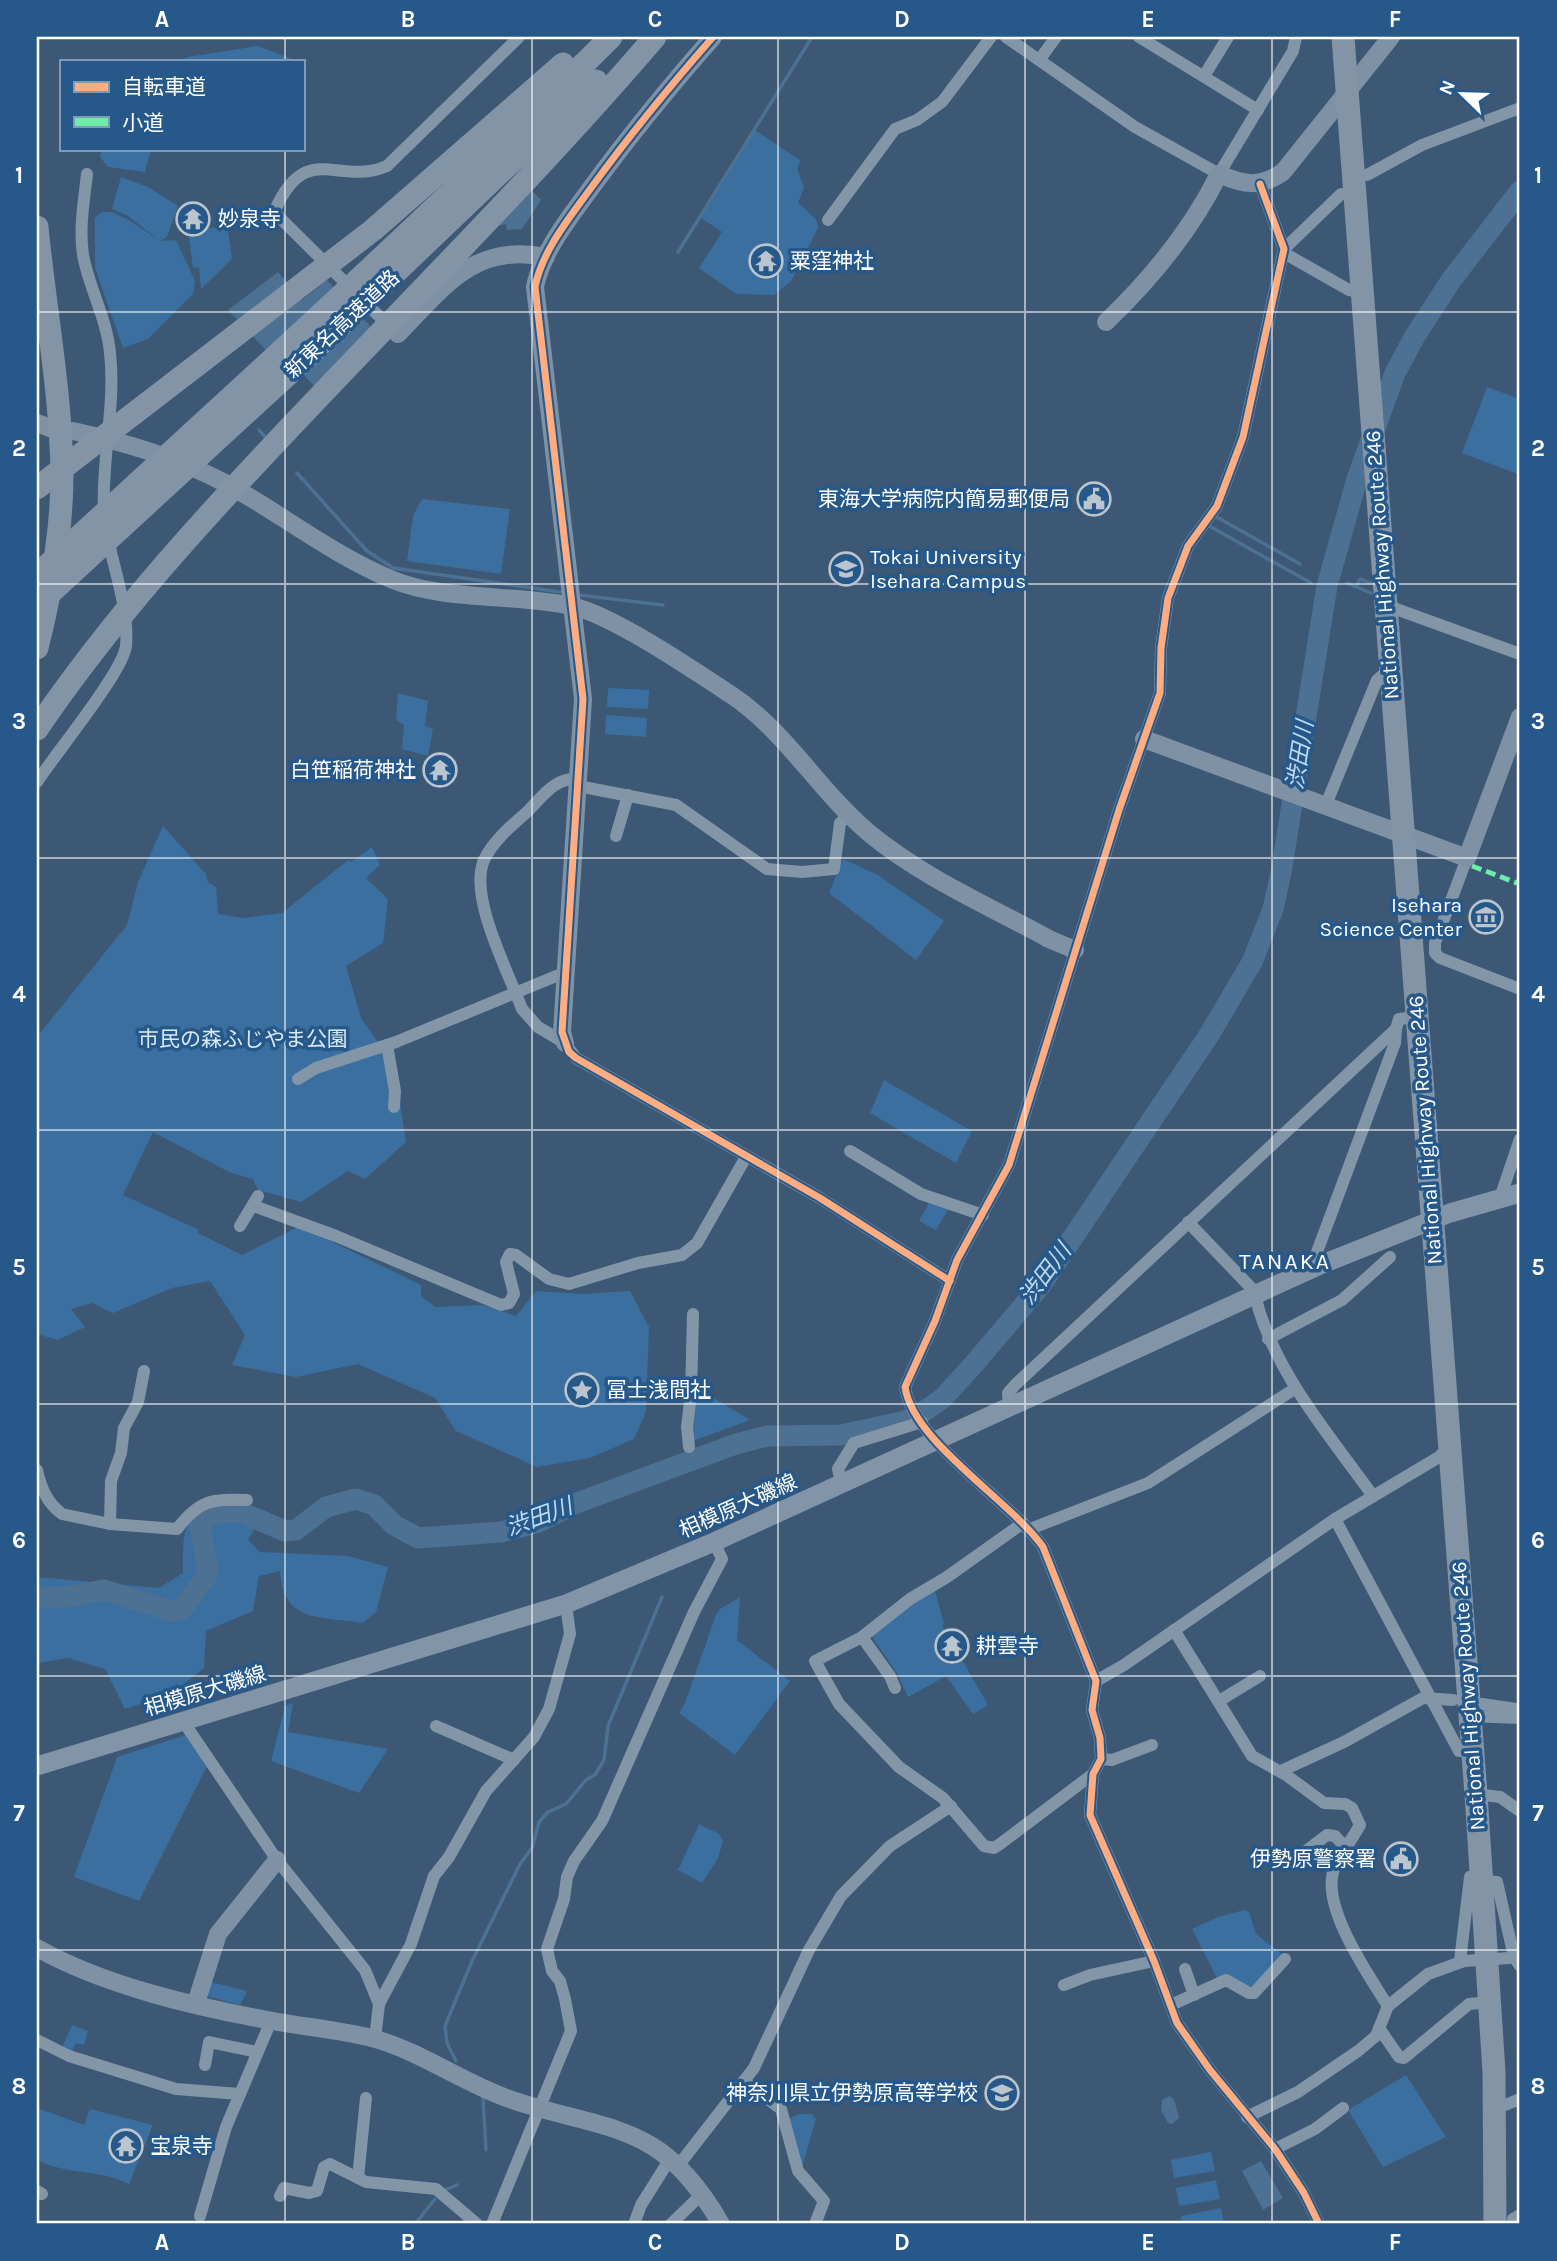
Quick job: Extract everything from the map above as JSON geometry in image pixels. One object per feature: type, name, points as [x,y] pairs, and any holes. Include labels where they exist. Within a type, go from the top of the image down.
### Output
[{"type":"highway","points":[[37,488],[373,230],[593,37]]},
{"type":"highway","name":"新東名高速道路","points":[[37,575],[318,317],[611,37]]},
{"type":"highway","name":"新東名高速道路","points":[[37,605],[510,166],[640,37]]},
{"type":"highway","points":[[37,729],[91,653],[163,566],[256,463],[534,171],[655,37]]},
{"type":"highway","name":"National Highway Route 246","points":[[1343,37],[1432,1221],[1476,1710],[1472,1750],[1495,2109],[1509,2219]]},
{"type":"highway","points":[[37,227],[57,394],[62,476],[58,539],[37,648]]},
{"type":"main road","name":"相模原大磯線","points":[[37,1766],[566,1604],[842,1485],[1320,1265],[1432,1221],[1520,1193]]},
{"type":"street","points":[[519,37],[506,43],[387,166],[365,172],[332,167],[305,173],[286,189],[274,212],[398,334],[450,281],[476,262],[515,253],[546,257]]},
{"type":"street","points":[[565,1043],[566,972],[583,699],[536,302],[537,276],[574,212],[633,130],[712,37]]},
{"type":"street","points":[[828,220],[895,129],[917,120],[942,102],[991,37]]},
{"type":"street","points":[[1006,37],[1135,127],[1219,174],[1247,185],[1259,184],[1288,167],[1391,37]]},
{"type":"street","points":[[1040,59],[1056,37]]},
{"type":"street","points":[[1139,37],[1258,110]]},
{"type":"street","points":[[1204,76],[1227,37]]},
{"type":"street","points":[[1106,322],[1169,256],[1195,218],[1293,51],[1296,37]]},
{"type":"street","points":[[1367,175],[1422,145],[1520,108]]},
{"type":"street","points":[[37,782],[114,675],[126,648],[126,628],[105,528],[104,463],[110,352],[82,243],[87,174]]},
{"type":"street","points":[[1259,184],[1284,251],[1261,366],[1235,462],[1217,506],[1182,559],[1168,597],[1161,648],[1160,693],[1075,950],[1009,1165],[957,1261],[928,1338],[905,1387],[920,1421],[936,1441],[1027,1526],[1043,1547],[1096,1681],[1092,1710],[1100,1738],[1101,1759],[1093,1774],[1090,1815],[1154,1961],[1177,2023],[1247,2117],[1275,2149],[1304,2193],[1319,2224]]},
{"type":"street","points":[[1284,251],[1341,194]]},
{"type":"street","points":[[1284,251],[1349,290],[1362,292]]},
{"type":"street","points":[[73,431],[179,461],[226,484],[344,556],[397,582],[573,607],[610,622],[739,700],[782,738],[849,815],[888,847],[1049,939],[1075,950]]},
{"type":"street","points":[[1385,605],[1520,654]]},
{"type":"street","points":[[1325,807],[1377,680],[1390,669]]},
{"type":"street","points":[[1520,717],[1435,943],[1435,953],[1520,989]]},
{"type":"street","points":[[1143,739],[1467,858]]},
{"type":"street","points":[[849,815],[840,822],[834,869],[802,872],[762,867],[730,840],[676,805],[562,779],[495,842],[482,867],[486,919],[530,1020],[552,1038],[565,1043],[576,1058],[820,1198],[950,1281]]},
{"type":"street","points":[[616,836],[628,795]]},
{"type":"street","points":[[298,1079],[316,1068],[387,1045],[566,972]]},
{"type":"street","points":[[1320,1265],[1317,1252],[1395,1043],[1399,1019],[1417,1017]]},
{"type":"street","points":[[1009,1409],[1008,1393],[1016,1384],[1396,1029]]},
{"type":"street","points":[[387,1045],[395,1091],[394,1107]]},
{"type":"street","points":[[1500,1198],[1520,1139]]},
{"type":"street","points":[[850,1151],[921,1194],[982,1215]]},
{"type":"street","points":[[240,1226],[256,1201],[500,1305],[509,1303],[514,1294],[506,1262],[510,1255],[516,1255],[549,1279],[569,1284],[638,1263],[687,1253],[697,1243],[746,1157]]},
{"type":"street","points":[[1188,1222],[1256,1295],[1268,1339],[1296,1388],[1373,1496]]},
{"type":"street","points":[[1268,1339],[1342,1300],[1390,1257]]},
{"type":"street","points":[[689,1447],[687,1427],[691,1394],[693,1314]]},
{"type":"street","points":[[110,1524],[111,1480],[121,1453],[124,1428],[138,1402],[144,1371]]},
{"type":"street","points":[[1093,1774],[994,1847],[978,1842],[951,1806],[882,1751],[839,1704],[815,1661],[862,1637],[910,1599],[1027,1526],[1148,1483],[1296,1388]]},
{"type":"street","points":[[842,1485],[838,1469],[853,1443],[920,1421]]},
{"type":"street","points":[[1096,1681],[1335,1519],[1439,1457],[1450,1444]]},
{"type":"street","points":[[37,1470],[42,1489],[51,1504],[62,1514],[110,1524],[177,1529],[193,1509],[203,1504],[217,1499],[247,1500]]},
{"type":"street","points":[[1335,1519],[1459,1751],[1472,1750]]},
{"type":"street","points":[[492,2224],[571,2031],[560,1981],[552,1971],[547,1949],[564,1899],[567,1877],[574,1861],[602,1821],[694,1612],[722,1559],[714,1542]]},
{"type":"street","points":[[375,2039],[379,2004],[411,1944],[434,1876],[449,1857],[486,1791],[534,1737],[549,1709],[570,1634],[566,1604]]},
{"type":"street","points":[[1174,1630],[1252,1756],[1281,1771],[1324,1802],[1345,1804],[1352,1808],[1360,1825],[1335,1868],[1332,1882],[1343,1933],[1388,2006]]},
{"type":"street","points":[[862,1637],[890,1676],[895,1688]]},
{"type":"street","points":[[1219,1701],[1260,1676]]},
{"type":"street","points":[[1281,1771],[1344,1742],[1423,1698],[1453,1700]]},
{"type":"street","points":[[1476,1710],[1520,1710]]},
{"type":"street","points":[[1476,1710],[1520,1718]]},
{"type":"street","points":[[183,1721],[277,1860],[365,1970],[379,2004]]},
{"type":"street","points":[[436,1727],[514,1760]]},
{"type":"street","points":[[1101,1759],[1112,1760],[1153,1745]]},
{"type":"street","points":[[1476,1794],[1500,1797],[1520,1811]]},
{"type":"street","points":[[634,2224],[640,2205],[754,2068],[809,1950],[841,1896],[890,1846],[951,1806]]},
{"type":"street","points":[[1306,1851],[1327,1835],[1335,1836],[1347,1849]]},
{"type":"street","points":[[195,2003],[218,1934],[277,1860]]},
{"type":"street","points":[[1247,2117],[1298,2092],[1358,2051],[1376,2036],[1388,2006],[1428,1974],[1462,1961],[1515,1960],[1497,1882],[1470,1877],[1462,1961]]},
{"type":"street","points":[[37,1948],[99,1979],[271,2021],[375,2039],[499,2095],[614,2127],[649,2143],[674,2162],[702,2194],[721,2224]]},
{"type":"street","points":[[1065,1985],[1090,1975],[1154,1961]]},
{"type":"street","points":[[1171,2006],[1226,1980],[1254,1993],[1283,1967]]},
{"type":"street","points":[[1185,1969],[1194,1995]]},
{"type":"street","points":[[1379,2028],[1399,2057],[1404,2058],[1468,2004],[1490,2002]]},
{"type":"street","points":[[200,2216],[226,2126],[271,2021]]},
{"type":"street","points":[[37,2040],[69,2056],[176,2090],[240,2094]]},
{"type":"street","points":[[205,2065],[209,2042],[257,2052]]},
{"type":"street","points":[[745,2082],[781,2109],[798,2171],[824,2201],[816,2224]]},
{"type":"street","points":[[358,2178],[361,2118],[366,2098]]},
{"type":"street","points":[[1495,2109],[1520,2099]]},
{"type":"street","points":[[1275,2149],[1315,2129],[1343,2108]]},
{"type":"street","points":[[283,2187],[309,2193],[317,2191],[324,2167],[330,2164],[366,2182],[436,2189],[477,2224]]},
{"type":"street","points":[[671,2224],[702,2194]]},
{"type":"green space","points":[[258,46],[294,60],[182,60]]},
{"type":"green space","points":[[755,130],[801,161],[797,168],[804,187],[798,203],[816,219],[818,228],[791,281],[774,295],[736,294],[699,268],[722,232],[701,218]]},
{"type":"green space","points":[[101,150],[151,150],[145,172],[108,167],[100,157]]},
{"type":"green space","points":[[121,177],[148,187],[178,206],[167,237],[160,241],[128,216],[112,209]]},
{"type":"green space","points":[[102,212],[112,212],[160,241],[176,240],[195,281],[193,294],[148,339],[123,348],[95,268],[95,218]]},
{"type":"green space","points":[[223,227],[228,231],[232,259],[201,289],[199,267],[193,268],[188,230]]},
{"type":"green space","points":[[1487,387],[1520,399],[1520,475],[1462,453]]},
{"type":"green space","points":[[422,499],[510,509],[501,574],[407,561],[413,516]]},
{"type":"green space","points":[[608,688],[649,690],[648,709],[607,707]]},
{"type":"green space","points":[[398,693],[428,701],[425,726],[433,729],[428,756],[402,749],[404,725],[396,720]]},
{"type":"green space","points":[[606,715],[647,718],[646,737],[605,734]]},
{"type":"green space","name":"市民の森ふじやま公園","points":[[163,826],[206,874],[208,882],[216,887],[218,914],[243,918],[282,913],[348,860],[351,862],[372,847],[380,865],[366,878],[388,899],[383,943],[346,966],[361,1018],[378,1042],[390,1038],[406,1142],[365,1179],[348,1171],[301,1202],[258,1190],[253,1179],[231,1173],[153,1132],[123,1195],[199,1230],[198,1233],[242,1255],[300,1226],[421,1285],[421,1296],[435,1307],[482,1305],[516,1316],[536,1291],[582,1294],[630,1291],[649,1327],[646,1412],[634,1439],[590,1458],[537,1467],[456,1431],[435,1398],[358,1364],[296,1377],[232,1365],[245,1335],[210,1281],[172,1288],[113,1313],[92,1303],[71,1309],[85,1327],[58,1340],[37,1334],[37,1031],[41,1032],[127,925],[138,882]]},
{"type":"green space","points":[[843,859],[878,875],[944,921],[916,960],[829,893]]},
{"type":"green space","points":[[884,1080],[972,1131],[956,1163],[870,1113]]},
{"type":"green space","points":[[930,1201],[949,1208],[936,1230],[919,1221]]},
{"type":"green space","points":[[694,1386],[750,1420],[693,1441],[690,1434]]},
{"type":"green space","points":[[229,1504],[245,1507],[256,1527],[248,1540],[260,1552],[348,1556],[388,1567],[376,1612],[363,1623],[307,1614],[288,1600],[280,1571],[259,1576],[253,1611],[206,1631],[204,1668],[171,1694],[125,1709],[105,1669],[68,1658],[37,1663],[37,1577],[159,1588],[183,1573],[183,1545],[193,1517],[201,1511]]},
{"type":"green space","points":[[934,1588],[944,1623],[942,1625],[988,1705],[973,1714],[946,1676],[908,1697],[897,1673],[871,1635]]},
{"type":"green space","points":[[740,1597],[737,1640],[790,1681],[735,1755],[679,1713],[716,1615],[720,1609]]},
{"type":"green space","points":[[293,1703],[288,1732],[388,1749],[359,1793],[271,1761],[285,1706]]},
{"type":"green space","points":[[186,1735],[208,1764],[139,1901],[74,1877],[117,1757]]},
{"type":"green space","points":[[699,1824],[719,1834],[723,1841],[718,1858],[702,1883],[678,1870]]},
{"type":"green space","points":[[1244,1910],[1249,1912],[1256,1934],[1282,1954],[1255,1987],[1217,1978],[1192,1929],[1218,1917]]},
{"type":"green space","points":[[211,1982],[247,1991],[240,2005],[206,1996]]},
{"type":"green space","points":[[72,2025],[88,2031],[84,2045],[76,2043],[72,2051],[62,2048]]},
{"type":"green space","points":[[1406,2075],[1446,2137],[1383,2167],[1348,2110]]},
{"type":"green space","points":[[37,2108],[84,2125],[90,2109],[153,2125],[129,2184],[37,2160]]},
{"type":"green space","points":[[799,2114],[812,2114],[816,2119],[801,2170],[786,2120]]},
{"type":"green space","points":[[1211,2152],[1215,2171],[1174,2178],[1171,2160]]},
{"type":"green space","points":[[1216,2180],[1220,2199],[1179,2206],[1176,2188]]},
{"type":"green space","points":[[1221,2208],[1224,2224],[1182,2224],[1181,2216]]},
{"type":"shaded area","points":[[529,188],[541,200],[522,229],[507,230],[506,224],[492,227]]},
{"type":"shaded area","points":[[278,272],[302,300],[327,280],[371,327],[315,387],[289,360],[281,366],[228,310]]},
{"type":"shaded area","points":[[1169,2096],[1174,2099],[1179,2118],[1172,2124],[1168,2123],[1161,2110],[1162,2100]]},
{"type":"shaded area","points":[[1261,2161],[1283,2198],[1263,2210],[1242,2171]]},
{"type":"waterway","points":[[678,252],[812,37]]},
{"type":"waterway","name":"渋田川","points":[[37,1598],[67,1597],[104,1590],[171,1611],[183,1608],[206,1577],[207,1567],[199,1520],[221,1512],[243,1513],[285,1531],[296,1530],[326,1507],[356,1499],[374,1505],[394,1525],[418,1538],[501,1532],[539,1522],[574,1504],[736,1444],[767,1436],[841,1435],[906,1421],[943,1398],[1041,1285],[1209,1035],[1252,962],[1273,909],[1281,873],[1327,586],[1357,479],[1395,373],[1415,336],[1452,279],[1520,191]]},
{"type":"waterway","points":[[259,430],[267,439]]},
{"type":"waterway","points":[[297,473],[367,551],[393,568],[560,592]]},
{"type":"waterway","points":[[1215,516],[1300,564]]},
{"type":"waterway","points":[[1211,527],[1311,583]]},
{"type":"waterway","points":[[1356,587],[1360,579],[1370,583]]},
{"type":"waterway","points":[[1347,583],[1371,593]]},
{"type":"waterway","points":[[1319,585],[1327,586]]},
{"type":"waterway","points":[[579,595],[663,605]]},
{"type":"waterway","points":[[456,2061],[447,2043],[445,2026],[472,1961],[520,1864],[532,1848],[539,1822],[548,1812],[566,1804],[586,1780],[595,1775],[604,1760],[608,1726],[662,1597]]},
{"type":"waterway","points":[[483,2097],[486,2150]]},
{"type":"waterway","points":[[445,2190],[457,2185]]},
{"type":"waterway","points":[[415,2224],[435,2199]]},
{"type":"marked path","points":[[1472,866],[1520,884]]},
{"type":"cycle path","points":[[713,37],[635,130],[574,211],[550,248],[535,287],[583,699],[562,1032],[569,1052],[576,1058],[820,1198],[950,1281]]},
{"type":"cycle path","points":[[1260,184],[1284,249],[1243,437],[1217,506],[1188,546],[1168,598],[1161,648],[1160,693],[1119,810],[1009,1165],[957,1260],[935,1321],[905,1387],[912,1408],[925,1429],[1009,1510],[1043,1547],[1096,1681],[1092,1710],[1100,1738],[1101,1759],[1093,1774],[1090,1815],[1154,1961],[1177,2023],[1210,2070],[1275,2149],[1304,2193],[1319,2224]]},
{"type":"place","name":"妙泉寺","points":[[193,219]]},
{"type":"place","name":"粟窪神社","points":[[766,261]]},
{"type":"place","name":"東海大学病院内簡易郵便局","points":[[1094,499]]},
{"type":"place","name":"Tokai University Isehara Campus","points":[[846,569]]},
{"type":"place","name":"白笹稲荷神社","points":[[440,770]]},
{"type":"place","name":"Isehara Science Center","points":[[1486,917]]},
{"type":"place","name":"冨士浅間社","points":[[582,1390]]},
{"type":"place","name":"耕雲寺","points":[[952,1646]]},
{"type":"place","name":"伊勢原警察署","points":[[1401,1859]]},
{"type":"place","name":"神奈川県立伊勢原高等学校","points":[[1002,2093]]},
{"type":"place","name":"宝泉寺","points":[[126,2146]]},
{"type":"district","name":"TANAKA","points":[[1285,1261]]}]
